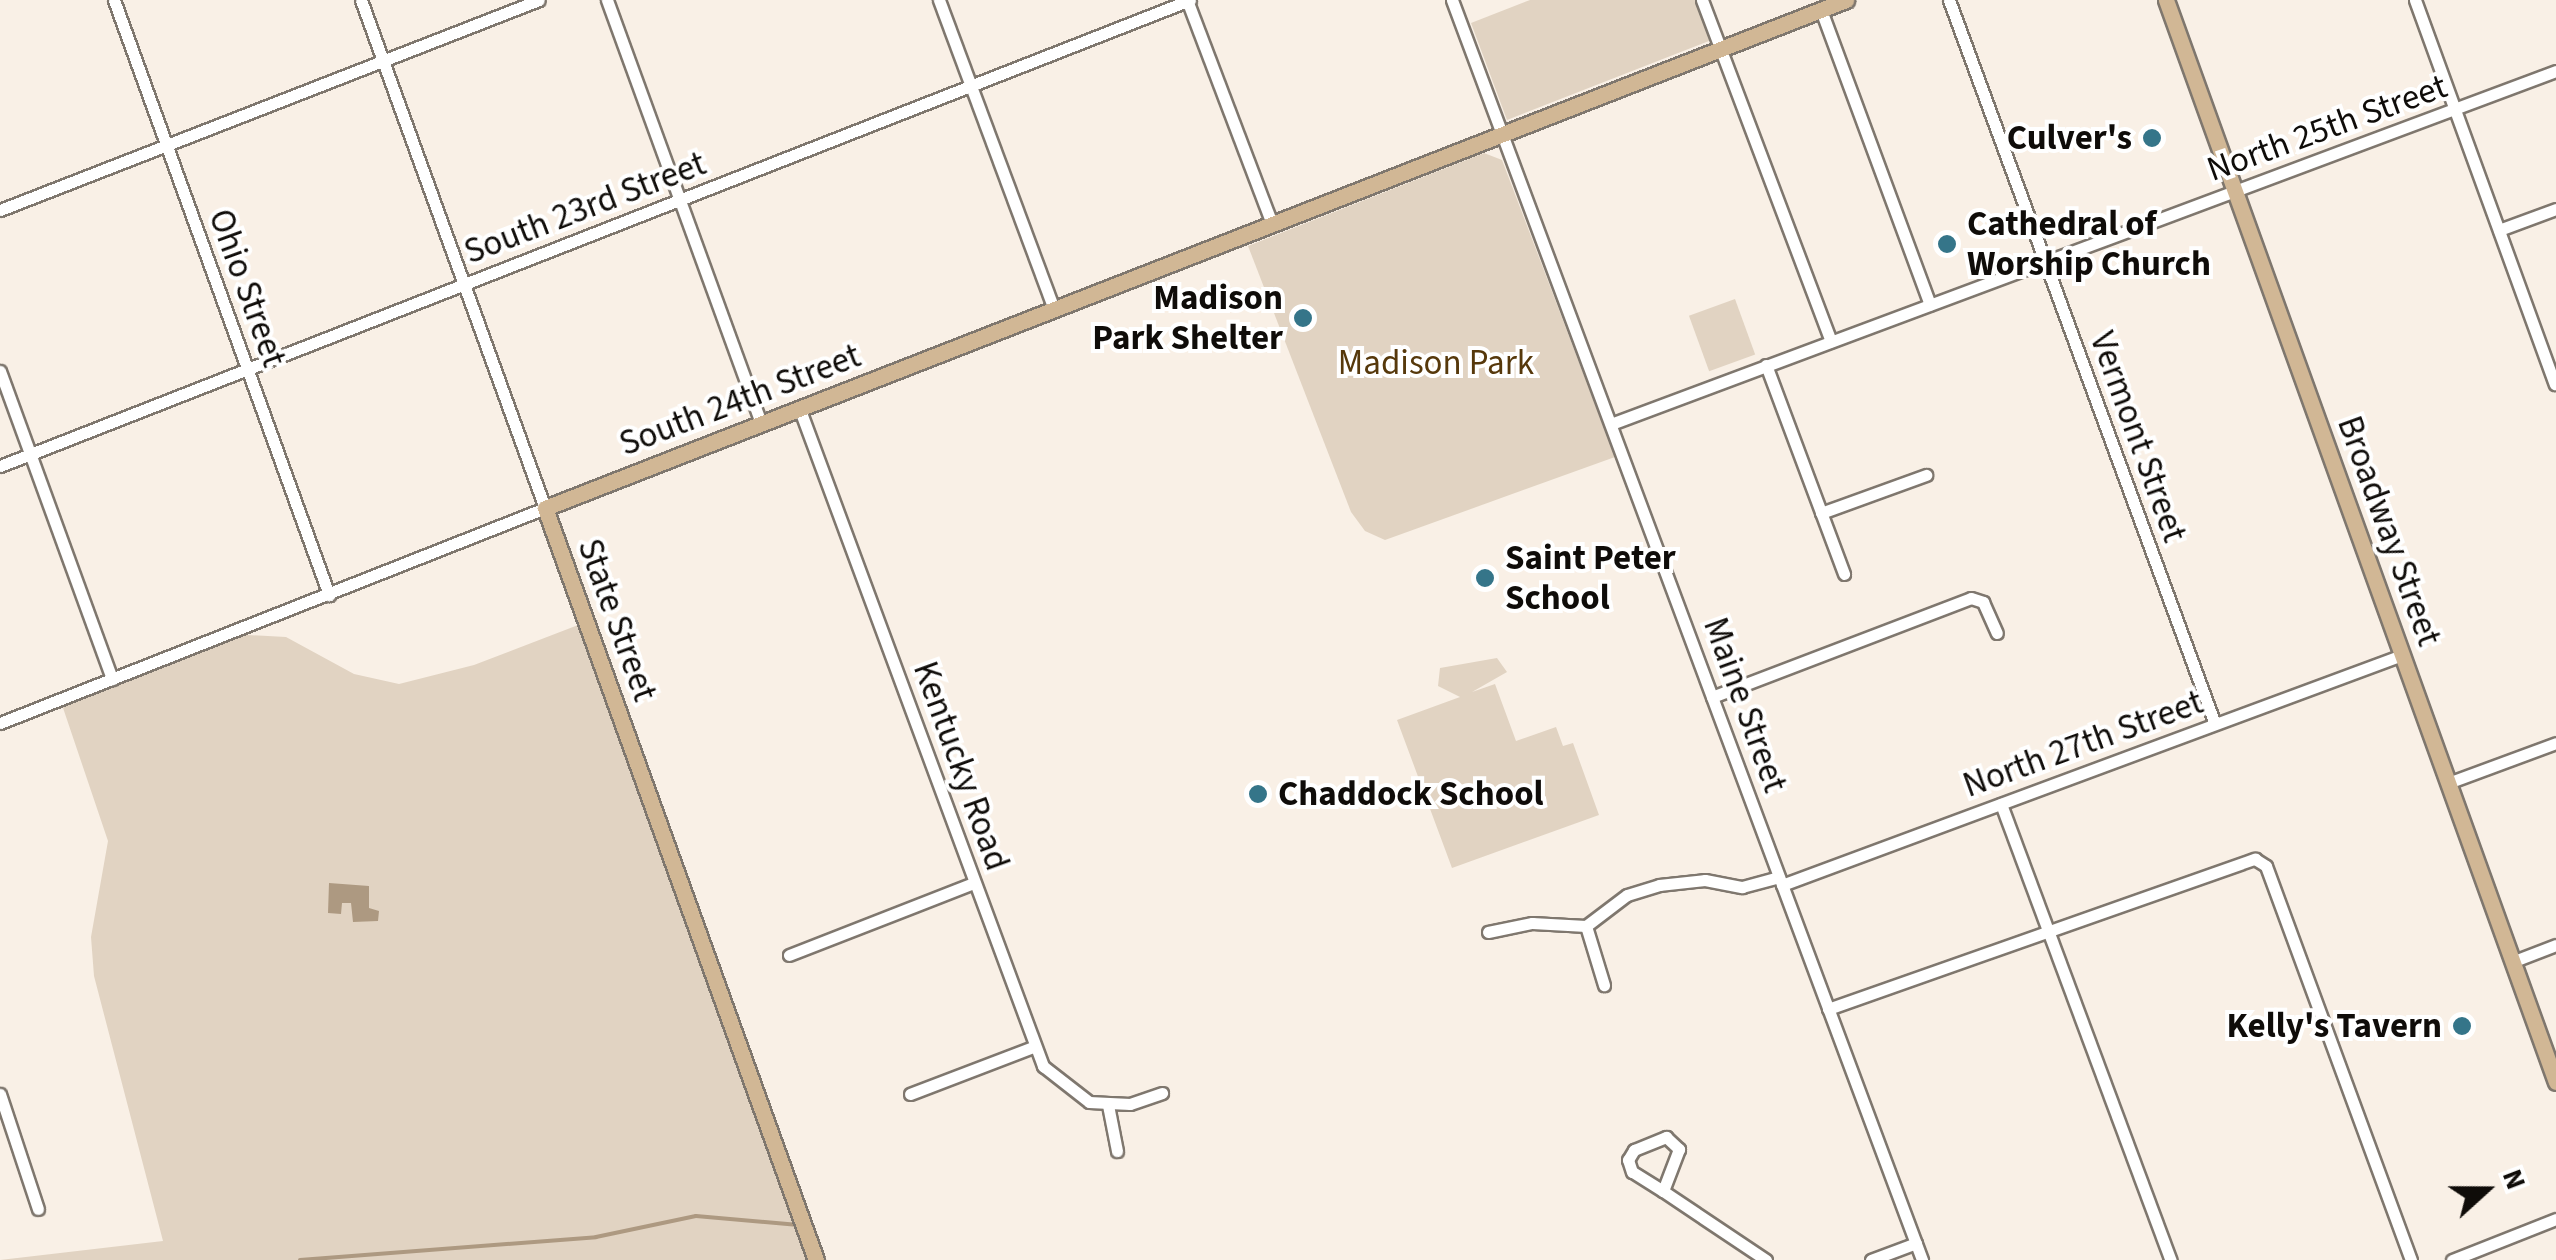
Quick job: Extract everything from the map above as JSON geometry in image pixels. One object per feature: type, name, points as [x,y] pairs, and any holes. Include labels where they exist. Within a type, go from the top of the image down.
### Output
[{"type":"main road","name":"South 24th Street","points":[[545,508],[1846,0]]},
{"type":"main road","name":"Broadway Street","points":[[2166,0],[2556,1082]]},
{"type":"main road","name":"State Street","points":[[545,508],[816,1260]]},
{"type":"street","name":"Ohio Street","points":[[114,0],[329,595]]},
{"type":"street","name":"State Street","points":[[361,0],[545,508]]},
{"type":"street","points":[[0,210],[539,0]]},
{"type":"street","points":[[608,0],[762,424]]},
{"type":"street","points":[[939,0],[1054,309]]},
{"type":"street","points":[[1188,0],[1272,224]]},
{"type":"street","name":"South 23rd Street","points":[[0,466],[1188,0]]},
{"type":"street","name":"Maine Street","points":[[1452,0],[1922,1260]]},
{"type":"street","points":[[1702,0],[1831,341]]},
{"type":"street","name":"Vermont Street","points":[[1949,0],[2215,724]]},
{"type":"street","points":[[2415,0],[2499,230],[2550,352],[2555,384]]},
{"type":"street","points":[[1821,10],[1930,304]]},
{"type":"street","name":"North 25th Street","points":[[1610,424],[2556,71]]},
{"type":"street","points":[[2499,230],[2556,209]]},
{"type":"street","points":[[1766,365],[1844,574]]},
{"type":"street","points":[[0,371],[112,680]]},
{"type":"street","name":"Kentucky Road","points":[[800,410],[1033,1046],[1068,1092],[1108,1105]]},
{"type":"street","points":[[1821,513],[1926,475]]},
{"type":"street","name":"South 24th Street","points":[[0,722],[545,508]]},
{"type":"street","points":[[1712,697],[1971,598],[1983,602],[1998,634]]},
{"type":"street","name":"North 27th Street","points":[[1586,926],[1640,890],[1706,880],[1753,886],[1781,881],[2402,655]]},
{"type":"street","points":[[2448,783],[2556,743]]},
{"type":"street","points":[[2001,804],[2171,1260]]},
{"type":"street","points":[[1828,1009],[2246,858],[2266,866],[2411,1260]]},
{"type":"street","points":[[789,955],[974,882]]},
{"type":"street","points":[[1488,932],[1532,923],[1586,926],[1604,985]]},
{"type":"street","points":[[2512,962],[2556,946]]},
{"type":"street","points":[[910,1094],[1033,1046]]},
{"type":"street","points":[[1117,1151],[1108,1105],[1162,1093]]},
{"type":"street","points":[[0,1094],[38,1209]]},
{"type":"street","points":[[1663,1191],[1679,1149],[1671,1137],[1634,1150],[1628,1160],[1632,1172],[1766,1260]]},
{"type":"street","points":[[2452,1260],[2556,1220]]},
{"type":"street","points":[[1871,1260],[1916,1243]]},
{"type":"green space","points":[[1530,0],[1700,0],[1714,39],[1507,120],[1471,23]]},
{"type":"green space","name":"Madison Park","points":[[1484,153],[1502,160],[1615,457],[1385,540],[1365,531],[1351,512],[1248,246]]},
{"type":"green space","points":[[1735,299],[1755,354],[1709,371],[1689,316]]},
{"type":"green space","points":[[586,622],[816,1260],[0,1260],[163,1241],[94,976],[91,937],[108,841],[60,699],[229,634],[286,637],[354,674],[399,684],[474,665]]},
{"type":"green space","points":[[1497,658],[1507,672],[1472,692],[1495,684],[1516,741],[1556,727],[1563,746],[1573,743],[1599,815],[1452,868],[1397,720],[1460,697],[1438,686],[1440,668]]},
{"type":"shaded area","points":[[329,883],[369,886],[369,908],[379,911],[378,921],[353,922],[351,903],[342,903],[341,914],[328,913]]},
{"type":"waterway","points":[[300,1260],[596,1237],[696,1216],[799,1225]]},
{"type":"place","name":"Culver's","points":[[2152,138]]},
{"type":"place","name":"Cathedral of Worship Church","points":[[1947,244]]},
{"type":"place","name":"Madison Park Shelter","points":[[1303,318]]},
{"type":"place","name":"Saint Peter School","points":[[1485,578]]},
{"type":"place","name":"Chaddock School","points":[[1258,794]]},
{"type":"place","name":"Kelly's Tavern","points":[[2462,1026]]}]
